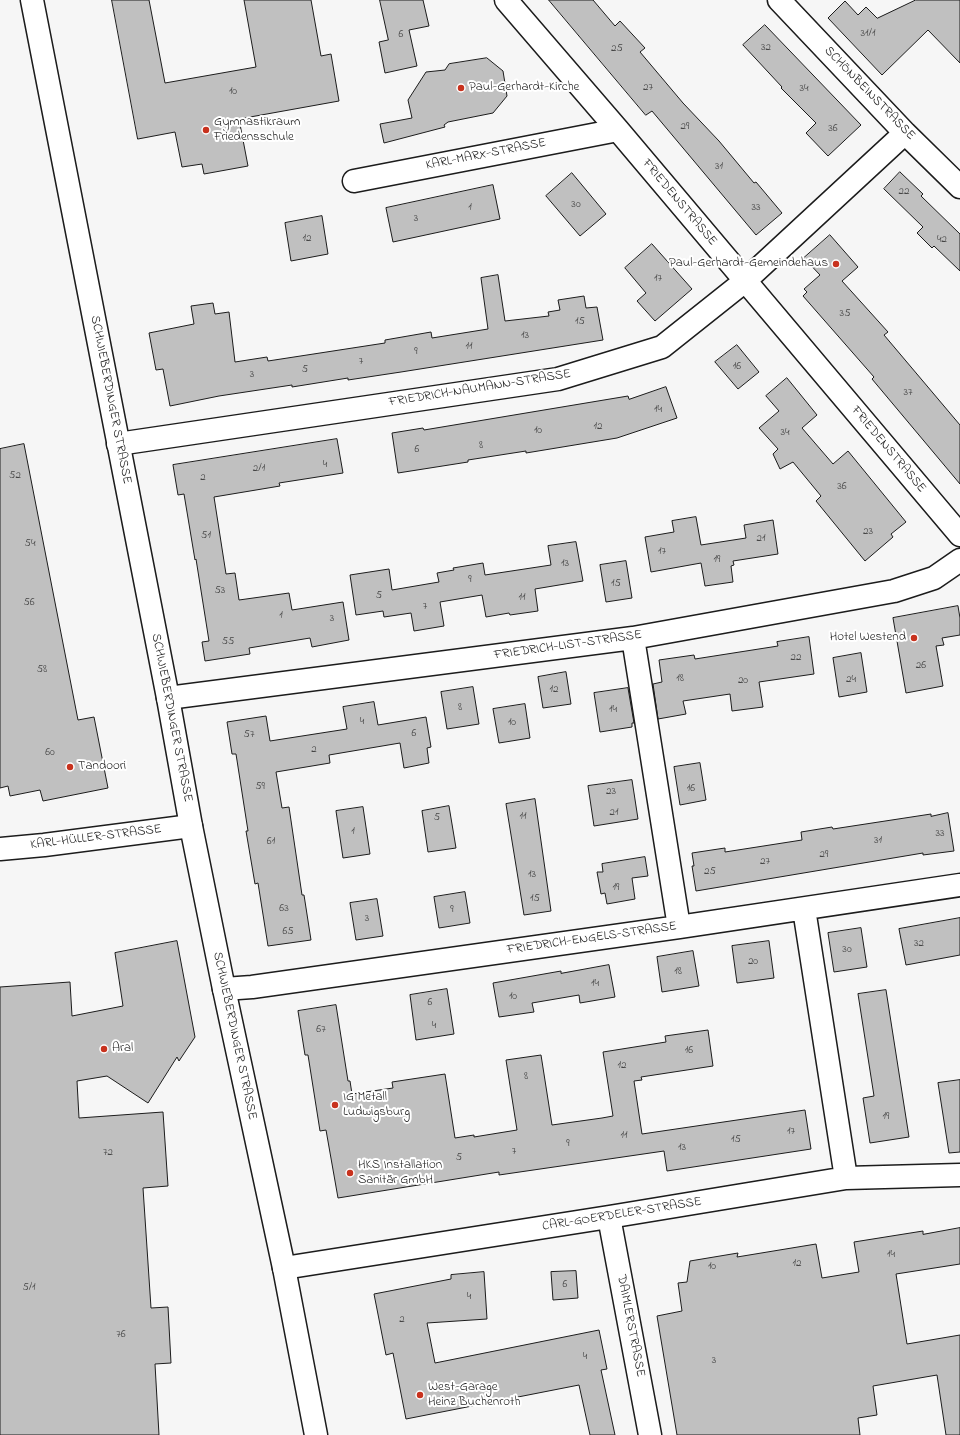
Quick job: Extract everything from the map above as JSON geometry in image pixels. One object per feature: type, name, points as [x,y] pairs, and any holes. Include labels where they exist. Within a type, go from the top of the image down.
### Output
[{"type":"street","name":"SCHWIEBERDINGER STRASSE","points":[[32,0],[168,698],[191,826],[224,989],[284,1268],[316,1435]]},
{"type":"street","name":"FRIEDENSTRASSE","points":[[506,0],[618,130],[960,535]]},
{"type":"street","name":"SCHÖNBEINSTRASSE","points":[[779,0],[906,133],[960,187]]},
{"type":"street","name":"KARL-MARX-STRASSE","points":[[354,181],[618,130]]},
{"type":"street","name":"FRIEDRICH-NAUMANN-STRASSE","points":[[118,444],[558,379],[662,347],[745,281],[906,133]]},
{"type":"street","name":"FRIEDRICH-LIST-STRASSE","points":[[168,698],[633,638],[894,591],[934,578],[960,560]]},
{"type":"street","points":[[633,638],[679,927]]},
{"type":"street","name":"KARL-HÜLLER-STRASSE","points":[[0,849],[44,845],[191,826]]},
{"type":"street","name":"FRIEDRICH-ENGELS-STRASSE","points":[[224,989],[679,927],[960,885]]},
{"type":"street","points":[[804,909],[846,1178]]},
{"type":"street","name":"CARL-GOERDELER-STRASSE","points":[[284,1268],[846,1178],[960,1175]]},
{"type":"street","name":"DAIMLERSTRASSE","points":[[609,1217],[650,1435]]},
{"type":"building","points":[[112,0],[149,0],[165,83],[256,67],[244,0],[311,0],[321,56],[331,54],[339,101],[239,119],[248,166],[204,174],[202,164],[182,167],[175,132],[138,139]]},
{"type":"building","points":[[380,0],[423,0],[429,26],[409,30],[417,66],[385,73],[379,42],[388,40]]},
{"type":"building","points":[[549,0],[593,0],[615,26],[620,21],[645,48],[640,52],[683,103],[719,141],[754,183],[756,182],[782,213],[756,235],[652,111],[646,115]]},
{"type":"building","points":[[916,0],[960,0],[960,63],[928,30],[882,75],[828,18],[845,1],[858,15],[866,7],[877,18]]},
{"type":"building","points":[[765,25],[861,125],[828,156],[806,133],[816,123],[781,88],[782,87],[743,45]]},
{"type":"building","name":"Paul-Gerhardt-Kirche","points":[[487,58],[503,71],[507,96],[493,113],[448,122],[444,125],[445,127],[384,143],[380,124],[412,118],[408,100],[426,72],[445,70],[449,64]]},
{"type":"building","points":[[900,172],[923,194],[921,196],[960,234],[960,271],[934,246],[932,248],[917,233],[923,227],[884,189]]},
{"type":"building","points":[[572,173],[606,214],[580,236],[546,196]]},
{"type":"building","points":[[493,185],[500,219],[393,242],[386,208]]},
{"type":"building","points":[[322,216],[328,254],[291,261],[285,223]]},
{"type":"building","points":[[830,235],[858,267],[842,281],[888,332],[884,335],[960,425],[960,484],[872,379],[874,377],[803,296],[807,292],[804,289],[820,275],[804,258]]},
{"type":"building","points":[[652,244],[692,289],[655,321],[637,301],[646,293],[625,268]]},
{"type":"building","points":[[498,275],[505,321],[549,316],[548,312],[560,310],[558,300],[584,296],[586,308],[597,307],[603,340],[348,380],[348,378],[219,396],[170,406],[163,369],[156,370],[149,333],[194,324],[191,306],[213,303],[215,314],[229,312],[235,362],[267,357],[268,361],[385,343],[385,340],[431,332],[432,338],[488,329],[481,278]]},
{"type":"building","points":[[737,345],[759,372],[738,389],[715,362]]},
{"type":"building","points":[[787,378],[817,415],[802,428],[833,464],[848,451],[906,522],[891,534],[893,537],[865,561],[816,501],[821,496],[793,462],[780,469],[773,454],[778,449],[759,428],[779,411],[766,396]]},
{"type":"building","points":[[666,387],[677,418],[617,438],[526,453],[526,451],[468,460],[468,462],[398,473],[392,433],[423,428],[424,430],[628,396],[629,399]]},
{"type":"building","points":[[337,439],[343,473],[279,483],[280,486],[214,497],[226,574],[235,573],[239,600],[289,593],[292,610],[343,602],[349,640],[312,647],[310,638],[249,648],[250,654],[205,661],[202,642],[209,641],[196,559],[195,560],[184,494],[178,495],[173,465]]},
{"type":"building","points":[[24,444],[78,720],[94,717],[108,788],[43,801],[40,790],[10,796],[8,786],[0,788],[0,449]]},
{"type":"building","points":[[696,517],[701,545],[746,538],[744,525],[773,520],[778,554],[733,561],[734,565],[731,566],[733,582],[705,586],[701,563],[651,572],[645,537],[674,532],[672,521]]},
{"type":"building","points":[[576,542],[583,581],[535,589],[538,611],[510,615],[509,613],[486,617],[482,595],[440,602],[444,626],[414,631],[411,613],[384,617],[383,611],[356,615],[350,575],[389,569],[392,590],[439,582],[437,573],[454,570],[453,568],[483,563],[485,575],[551,565],[548,546]]},
{"type":"building","points":[[626,561],[632,598],[606,602],[600,565]]},
{"type":"building","points":[[958,606],[960,635],[942,638],[944,645],[936,646],[943,686],[906,693],[893,618]]},
{"type":"building","points":[[809,637],[814,674],[759,682],[763,707],[732,711],[730,694],[683,701],[686,714],[658,719],[653,684],[662,682],[659,660],[694,655],[695,659],[778,646],[777,642]]},
{"type":"building","points":[[861,653],[867,692],[839,697],[833,658]]},
{"type":"building","points":[[566,672],[571,704],[543,708],[538,677]]},
{"type":"building","points":[[473,687],[479,724],[447,729],[441,692]]},
{"type":"building","points":[[628,688],[634,723],[632,723],[632,727],[600,732],[594,693]]},
{"type":"building","points":[[374,702],[378,725],[426,717],[431,747],[427,748],[429,763],[404,768],[400,743],[329,755],[330,763],[276,772],[282,808],[289,807],[302,895],[304,895],[311,940],[268,946],[258,883],[255,884],[246,831],[248,831],[236,754],[232,754],[227,722],[266,716],[270,741],[347,729],[343,707]]},
{"type":"building","points":[[525,704],[530,738],[499,743],[493,709]]},
{"type":"building","points":[[700,763],[706,800],[680,805],[674,767]]},
{"type":"building","points":[[632,780],[638,819],[594,826],[588,786]]},
{"type":"building","points":[[535,799],[551,911],[524,915],[506,804]]},
{"type":"building","points":[[449,806],[456,848],[428,852],[422,811]]},
{"type":"building","points":[[363,807],[370,854],[343,858],[336,811]]},
{"type":"building","points":[[948,813],[954,851],[923,855],[923,853],[696,891],[692,866],[694,866],[692,853],[725,848],[725,852],[802,840],[801,832]]},
{"type":"building","points":[[645,857],[648,876],[632,878],[635,899],[607,904],[605,893],[601,894],[597,872],[603,872],[602,864]]},
{"type":"building","points":[[465,892],[470,923],[439,928],[434,897]]},
{"type":"building","points":[[377,899],[383,936],[356,940],[350,903]]},
{"type":"building","points":[[960,918],[960,955],[906,965],[899,929]]},
{"type":"building","points":[[861,928],[867,967],[834,972],[828,933]]},
{"type":"building","points":[[177,941],[195,1037],[179,1061],[177,1057],[148,1103],[107,1076],[77,1081],[79,1118],[163,1112],[168,1186],[143,1188],[151,1308],[168,1307],[171,1363],[155,1364],[159,1435],[0,1435],[0,987],[70,982],[72,1016],[123,1006],[115,953]]},
{"type":"building","points":[[769,941],[774,978],[737,983],[732,946]]},
{"type":"building","points":[[693,951],[699,986],[662,992],[657,957]]},
{"type":"building","points":[[609,965],[615,997],[580,1003],[579,995],[532,1003],[534,1012],[499,1017],[493,983],[561,971],[561,973]]},
{"type":"building","points":[[447,989],[454,1034],[416,1040],[410,995]]},
{"type":"building","points":[[886,990],[909,1137],[870,1143],[863,1098],[874,1096],[858,994]]},
{"type":"building","points":[[336,1005],[348,1081],[350,1081],[352,1094],[393,1088],[392,1082],[445,1074],[455,1138],[474,1135],[474,1137],[517,1130],[506,1060],[541,1055],[552,1125],[602,1118],[613,1116],[603,1052],[666,1042],[665,1036],[708,1030],[713,1066],[641,1077],[642,1080],[634,1081],[642,1134],[805,1110],[811,1149],[667,1171],[664,1151],[499,1175],[499,1172],[338,1198],[326,1130],[320,1131],[308,1055],[305,1055],[298,1011]]},
{"type":"building","points":[[960,1080],[960,1152],[949,1153],[938,1083]]},
{"type":"building","points":[[960,1228],[960,1264],[896,1274],[907,1344],[960,1335],[960,1435],[946,1435],[937,1375],[873,1386],[877,1415],[858,1418],[860,1435],[677,1435],[657,1316],[682,1311],[678,1283],[687,1282],[690,1261],[738,1253],[737,1257],[816,1244],[822,1278],[859,1272],[854,1242],[923,1231],[923,1234]]},
{"type":"building","points":[[576,1271],[578,1298],[553,1300],[551,1272]]},
{"type":"building","points":[[484,1272],[487,1319],[427,1323],[435,1363],[599,1330],[607,1369],[601,1370],[615,1435],[590,1435],[579,1385],[406,1419],[393,1353],[386,1355],[374,1294],[451,1279],[451,1275]]},
{"type":"place","name":"Paul-Gerhardt-Kirche","points":[[461,88]]},
{"type":"place","name":"Gymnastikraum Friedensschule","points":[[206,130]]},
{"type":"place","name":"Paul-Gerhardt-Gemeindehaus","points":[[836,264]]},
{"type":"place","name":"Hotel Westend","points":[[914,638]]},
{"type":"place","name":"Tandoori","points":[[70,767]]},
{"type":"place","name":"Aral","points":[[104,1049]]},
{"type":"place","name":"IG Metall Ludwigsburg","points":[[335,1105]]},
{"type":"place","name":"HKS Installation Sanitär GmbH","points":[[350,1173]]},
{"type":"place","name":"West-Garage Heinz Buchenroth","points":[[420,1395]]}]
